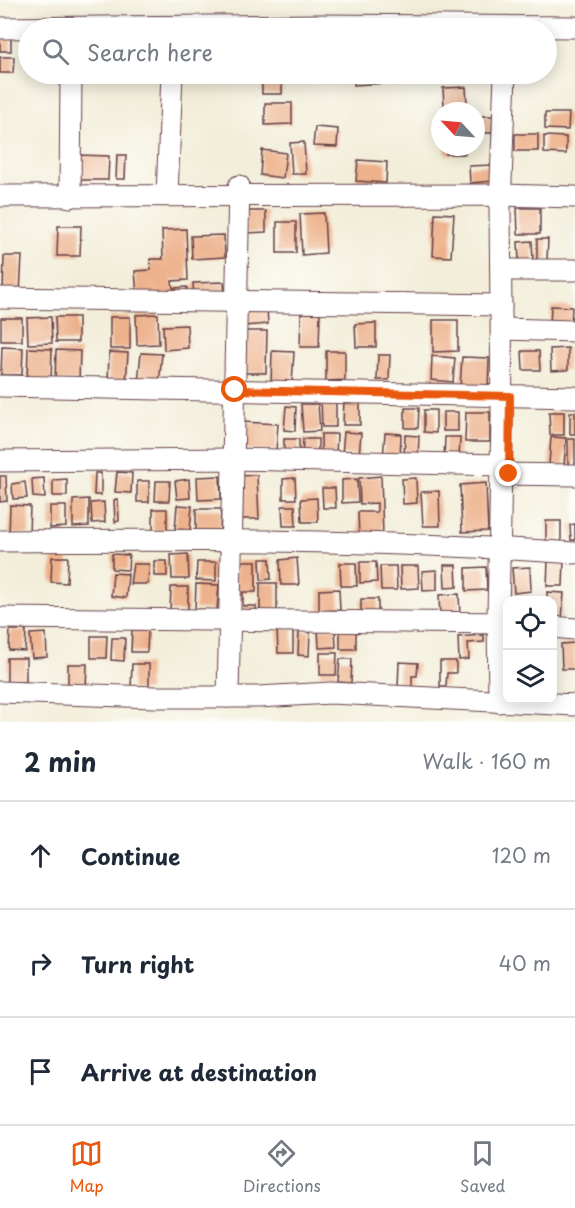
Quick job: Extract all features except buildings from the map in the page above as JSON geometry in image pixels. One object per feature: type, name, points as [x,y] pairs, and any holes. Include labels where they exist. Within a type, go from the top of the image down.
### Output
[{"type":"street","points":[[557,27],[575,27]]},
{"type":"street","points":[[0,28],[18,28]]},
{"type":"street","points":[[71,84],[71,191]]},
{"type":"street","points":[[167,191],[171,84]]},
{"type":"street","points":[[503,596],[506,396],[505,84]]},
{"type":"street","points":[[0,186],[71,191],[506,191],[575,187]]},
{"type":"street","points":[[0,196],[71,191]]},
{"type":"street","points":[[228,697],[240,191]]},
{"type":"street","points":[[506,191],[575,197]]},
{"type":"street","points":[[506,270],[575,270]]},
{"type":"street","points":[[505,329],[501,305],[506,270]]},
{"type":"street","points":[[0,298],[501,305]]},
{"type":"street","points":[[505,329],[575,331]]},
{"type":"street","points":[[0,386],[575,397]]},
{"type":"street","points":[[0,461],[233,459],[575,475]]},
{"type":"street","points":[[0,541],[321,541],[575,553]]},
{"type":"street","points":[[0,618],[503,623]]},
{"type":"street","points":[[557,627],[575,629]]},
{"type":"street","points":[[0,692],[85,696],[228,697],[331,693],[503,700]]},
{"type":"street","points":[[557,704],[575,705]]},
{"type":"route","points":[[235,390],[510,396],[509,474]]}]
